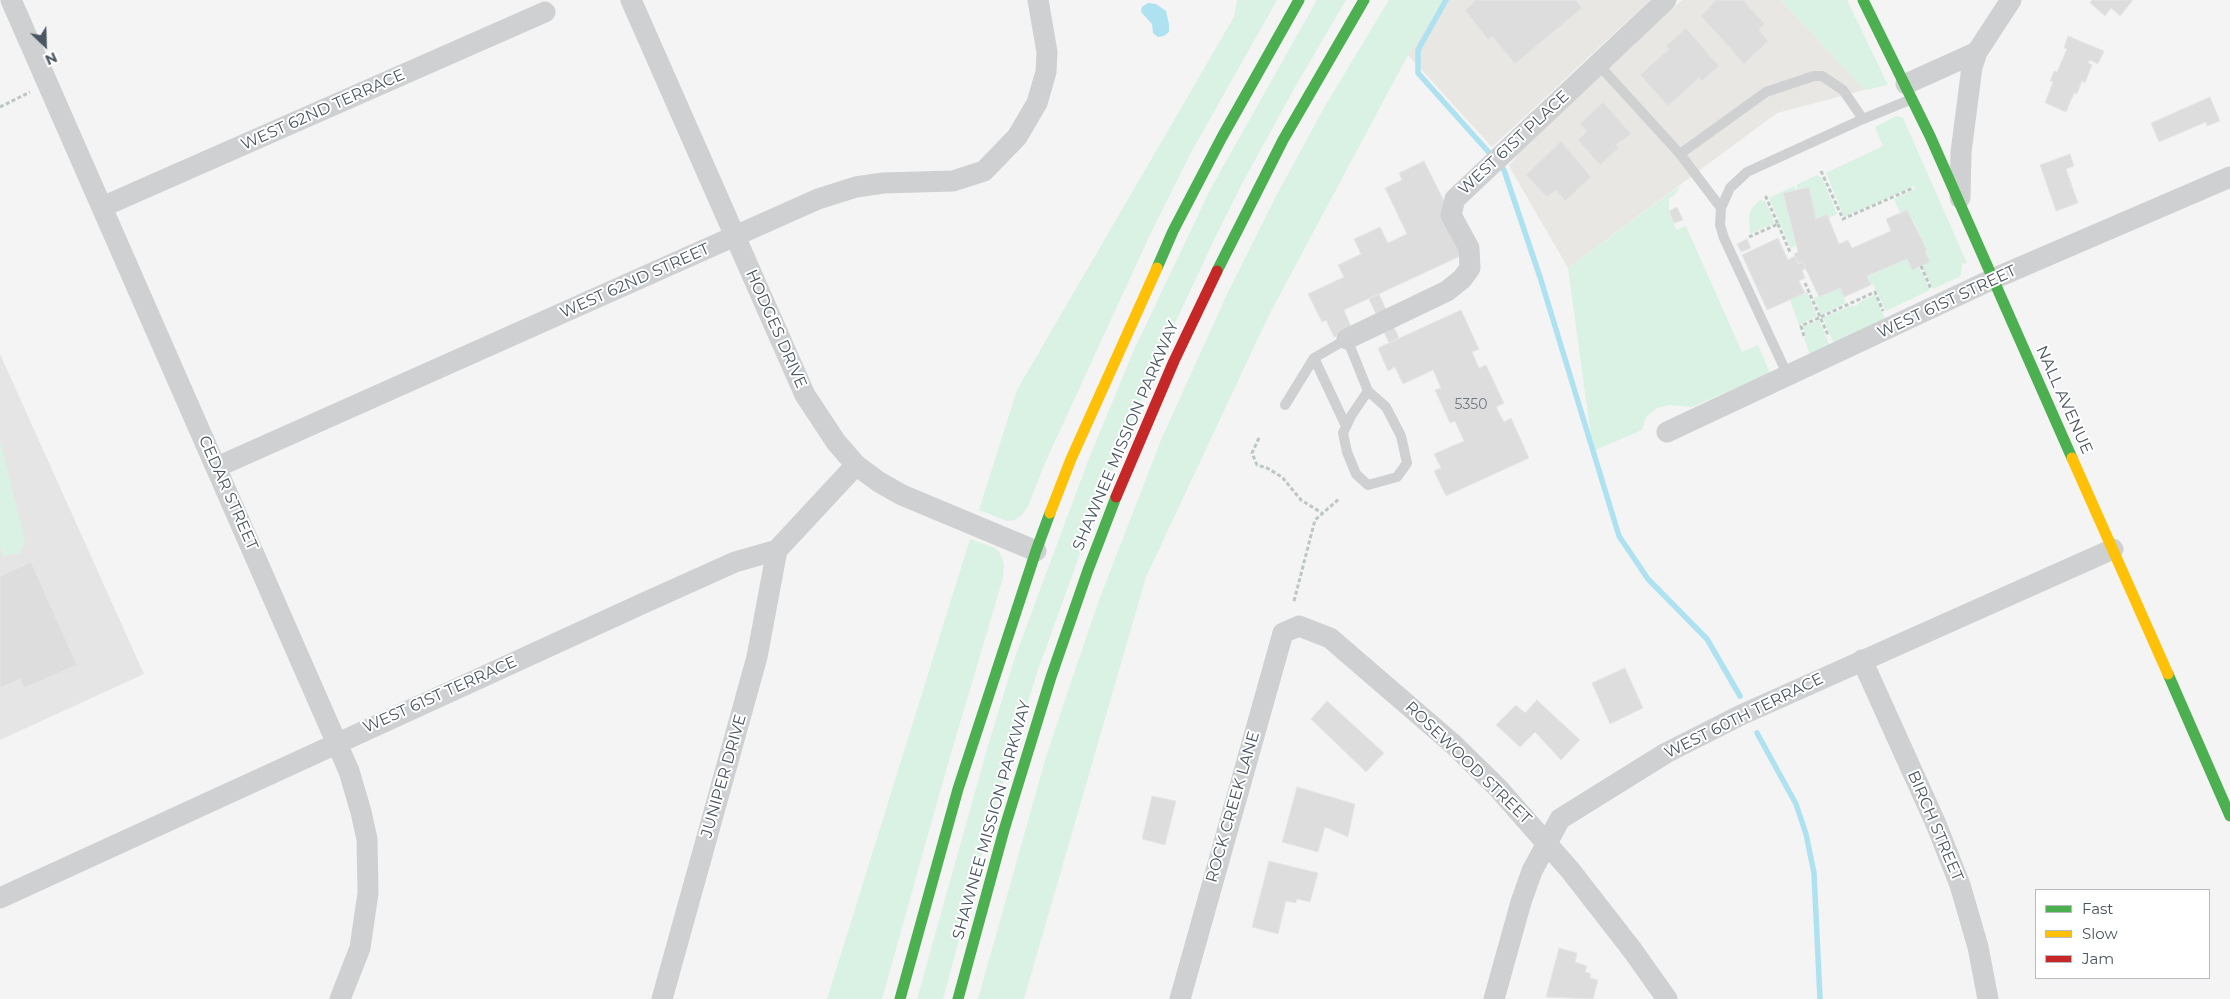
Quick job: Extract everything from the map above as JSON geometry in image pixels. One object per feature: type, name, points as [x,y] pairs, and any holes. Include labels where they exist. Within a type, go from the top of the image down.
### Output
[{"type":"main road","points":[[900,999],[958,790],[1036,551],[1071,459],[1172,231],[1222,136],[1299,0]]},
{"type":"main road","name":"SHAWNEE MISSION PARKWAY","points":[[958,999],[1004,830],[1051,677],[1088,570],[1127,469],[1174,361],[1225,253],[1283,140],[1346,28],[1364,0]]},
{"type":"main road","name":"NALL AVENUE","points":[[1863,0],[1909,91],[1963,210],[2230,816]]},
{"type":"street","name":"CEDAR STREET","points":[[11,0],[217,467],[348,771],[367,839],[368,893],[360,948],[340,999]]},
{"type":"street","name":"HODGES DRIVE","points":[[631,0],[805,396],[836,442],[856,465],[879,482],[902,495],[1036,551]]},
{"type":"street","name":"WEST 62ND STREET","points":[[217,467],[818,199],[856,188],[905,181],[953,181],[984,170],[1017,137],[1037,103],[1046,72],[1047,52],[1038,0]]},
{"type":"street","name":"WEST 61ST PLACE","points":[[1347,339],[1447,291],[1462,279],[1470,268],[1469,248],[1451,215],[1455,199],[1666,0]]},
{"type":"street","points":[[1963,210],[1959,182],[1970,77],[1977,52],[2011,0]]},
{"type":"street","name":"WEST 62ND TERRACE","points":[[102,207],[545,12]]},
{"type":"street","points":[[1909,91],[1977,52]]},
{"type":"street","name":"WEST 61ST STREET","points":[[1667,432],[1993,279],[2230,177]]},
{"type":"street","points":[[778,550],[856,465]]},
{"type":"street","name":"WEST 60TH TERRACE","points":[[1494,999],[1521,902],[1532,871],[1560,819],[1666,753],[1741,715],[2113,549]]},
{"type":"street","name":"WEST 61ST TERRACE","points":[[0,898],[336,742],[735,562],[778,550]]},
{"type":"street","name":"JUNIPER DRIVE","points":[[662,999],[757,657],[778,550]]},
{"type":"street","name":"ROSEWOOD STREET","points":[[1299,626],[1330,638],[1497,786],[1546,842],[1633,951],[1667,999]]},
{"type":"street","name":"ROCK CREEK LANE","points":[[1180,999],[1277,651],[1283,633],[1299,626]]},
{"type":"street","name":"BIRCH STREET","points":[[1862,660],[1936,824],[1960,885],[1978,947],[1988,999]]},
{"type":"lane","points":[[1598,64],[1680,154],[1721,208]]},
{"type":"lane","points":[[1680,154],[1766,92],[1814,76],[1822,76],[1843,90],[1863,119]]},
{"type":"lane","points":[[1788,376],[1724,238],[1720,225],[1721,208],[1730,188],[1747,172],[1863,119],[1909,91]]},
{"type":"lane","points":[[1285,405],[1314,358],[1347,339],[1368,391],[1386,407],[1401,436],[1407,463],[1397,476],[1368,485],[1356,474],[1347,452],[1343,433],[1368,391]]},
{"type":"lane","points":[[1314,358],[1346,426]]},
{"type":"path","points":[[0,107],[36,90]]},
{"type":"path","points":[[1821,171],[1843,219],[1913,188]]},
{"type":"path","points":[[1765,195],[1790,252]]},
{"type":"path","points":[[1748,237],[1778,224]]},
{"type":"path","points":[[1921,266],[1932,292]]},
{"type":"path","points":[[1805,283],[1831,342]]},
{"type":"path","points":[[1804,336],[1801,326],[1875,292],[1885,314]]},
{"type":"path","points":[[1259,438],[1252,453],[1256,465],[1267,468],[1282,477],[1301,500],[1322,513]]},
{"type":"path","points":[[1294,601],[1315,520],[1340,498]]},
{"type":"shaded area","points":[[1444,0],[1650,0],[1492,147],[1408,55]]},
{"type":"shaded area","points":[[1682,0],[1781,0],[1865,90],[1777,113],[1568,268],[1509,166],[1531,138]]},
{"type":"shaded area","points":[[0,354],[144,674],[0,740]]},
{"type":"green space","points":[[1237,0],[1277,0],[1193,149],[1149,237],[1045,463],[1028,506],[1022,515],[1014,520],[1007,521],[979,510],[1017,390],[1234,17]]},
{"type":"green space","points":[[1317,0],[1346,0],[1244,180],[1155,366],[1094,515],[1038,670],[994,811],[943,999],[917,999],[987,749],[1015,657],[1088,461],[1133,352],[1211,188]]},
{"type":"green space","points":[[1389,0],[1444,0],[1408,55],[1268,317],[1146,577],[1024,999],[978,999],[1046,757],[1099,600],[1161,440],[1229,290],[1275,198],[1325,106]]},
{"type":"green space","points":[[1781,0],[1847,0],[1888,85],[1865,90]]},
{"type":"green space","points":[[1896,116],[1903,118],[1967,263],[1962,264],[1959,277],[1933,289],[1922,266],[1930,262],[1925,251],[1927,250],[1907,210],[1900,213],[1894,199],[1915,189],[1914,186],[1844,217],[1826,173],[1883,146],[1875,127]]},
{"type":"green space","points":[[1817,175],[1822,178],[1837,214],[1829,218],[1827,214],[1816,219],[1809,187],[1798,189],[1796,185]]},
{"type":"green space","points":[[1681,185],[1674,196],[1669,198],[1669,211],[1676,230],[1686,226],[1742,352],[1758,345],[1770,373],[1692,407],[1670,405],[1657,408],[1646,417],[1642,430],[1593,451],[1568,268]]},
{"type":"green space","points":[[1794,186],[1796,190],[1783,193],[1796,246],[1791,248],[1769,198]]},
{"type":"green space","points":[[1760,200],[1765,201],[1775,223],[1750,234],[1749,214]]},
{"type":"green space","points":[[1907,259],[1912,270],[1919,267],[1930,290],[1886,311],[1867,276]]},
{"type":"green space","points":[[1840,288],[1846,303],[1821,315],[1814,298]]},
{"type":"green space","points":[[1807,292],[1817,316],[1799,325],[1790,300]]},
{"type":"green space","points":[[1875,295],[1886,321],[1834,344],[1823,318],[1850,306],[1856,306]]},
{"type":"green space","points":[[1819,320],[1830,346],[1810,355],[1804,338],[1806,336],[1803,327]]},
{"type":"green space","points":[[0,442],[25,540],[20,553],[2,556],[0,546]]},
{"type":"green space","points":[[970,539],[995,548],[1000,553],[1004,564],[1003,578],[947,767],[882,999],[827,999]]},
{"type":"water","points":[[1148,3],[1156,4],[1166,11],[1169,32],[1164,36],[1158,37],[1153,33],[1152,24],[1141,12],[1142,7]]},
{"type":"building","points":[[1476,0],[1576,0],[1582,8],[1515,64],[1492,36],[1488,40],[1465,10]]},
{"type":"building","points":[[1716,0],[1743,0],[1765,24],[1759,30],[1768,41],[1744,64],[1701,16]]},
{"type":"building","points":[[2092,0],[2133,0],[2120,16],[2111,8],[2105,16],[2090,3]]},
{"type":"building","points":[[1686,28],[1719,66],[1702,81],[1699,78],[1668,106],[1640,75],[1669,49],[1666,46]]},
{"type":"building","points":[[2068,36],[2104,51],[2098,64],[2090,60],[2088,63],[2092,65],[2085,83],[2082,81],[2077,94],[2074,93],[2066,112],[2045,103],[2053,82],[2050,81],[2054,71],[2057,72],[2067,49],[2064,48]]},
{"type":"building","points":[[2210,97],[2220,121],[2207,126],[2206,122],[2159,142],[2151,123]]},
{"type":"building","points":[[1603,102],[1631,134],[1616,145],[1619,148],[1600,165],[1578,140],[1587,131],[1580,124]]},
{"type":"building","points":[[1561,141],[1591,177],[1565,201],[1556,190],[1547,197],[1526,175]]},
{"type":"building","points":[[2070,154],[2074,166],[2066,169],[2078,203],[2056,211],[2040,165]]},
{"type":"building","points":[[1424,161],[1467,253],[1344,310],[1352,329],[1334,337],[1326,320],[1322,322],[1308,294],[1344,277],[1338,265],[1361,254],[1354,239],[1380,227],[1388,243],[1407,234],[1385,188],[1402,180],[1399,173]]},
{"type":"building","points":[[1809,187],[1816,219],[1827,214],[1839,244],[1848,240],[1852,248],[1891,231],[1886,219],[1907,210],[1927,250],[1925,251],[1930,262],[1912,270],[1907,259],[1867,276],[1871,285],[1844,297],[1840,288],[1819,297],[1802,261],[1799,264],[1794,254],[1798,252],[1783,193]]},
{"type":"building","points":[[1677,207],[1683,220],[1674,223],[1669,211]]},
{"type":"building","points":[[1778,238],[1788,260],[1795,256],[1799,264],[1802,261],[1806,269],[1802,270],[1805,278],[1799,281],[1805,293],[1767,310],[1742,255]]},
{"type":"building","points":[[1747,239],[1751,248],[1741,252],[1737,244]]},
{"type":"building","points":[[1379,294],[1399,338],[1389,343],[1369,299]]},
{"type":"building","points":[[1461,310],[1479,349],[1472,352],[1479,368],[1486,365],[1504,403],[1496,407],[1504,422],[1511,418],[1529,458],[1446,496],[1434,471],[1441,468],[1434,454],[1464,441],[1455,421],[1450,423],[1435,390],[1441,388],[1433,370],[1403,384],[1395,367],[1388,371],[1378,348]]},
{"type":"building","points":[[31,562],[77,665],[24,688],[20,679],[0,688],[0,576]]},
{"type":"building","points":[[1625,668],[1643,708],[1610,724],[1592,683]]},
{"type":"building","points":[[1537,700],[1580,740],[1561,760],[1535,732],[1520,747],[1496,725],[1516,705],[1525,713]]},
{"type":"building","points":[[1327,701],[1384,753],[1366,772],[1311,719]]},
{"type":"building","points":[[1297,787],[1355,804],[1348,837],[1325,827],[1318,852],[1282,842]]},
{"type":"building","points":[[1152,796],[1176,801],[1165,845],[1142,839]]},
{"type":"building","points":[[1269,861],[1318,873],[1310,902],[1297,899],[1296,903],[1286,901],[1278,934],[1252,927]]},
{"type":"building","points":[[1559,948],[1577,953],[1575,962],[1587,966],[1585,972],[1591,974],[1590,978],[1598,980],[1593,999],[1546,997]]},
{"type":"waterway","points":[[1446,0],[1418,50],[1418,73],[1493,157]]},
{"type":"waterway","points":[[1499,164],[1504,170],[1540,277],[1619,536],[1648,579],[1707,639],[1740,696]]},
{"type":"waterway","points":[[1757,733],[1796,804],[1806,834],[1814,873],[1820,999]]},
{"type":"traffic: fast","points":[[1157,268],[1173,231],[1222,137],[1299,0]]},
{"type":"traffic: fast","points":[[1217,271],[1283,140],[1364,0]]},
{"type":"traffic: fast","points":[[1863,0],[1930,136],[2072,458]]},
{"type":"traffic: fast","points":[[958,999],[1004,830],[1051,677],[1088,570],[1116,497]]},
{"type":"traffic: fast","points":[[900,999],[958,789],[1050,513]]},
{"type":"traffic: fast","points":[[2168,674],[2230,816]]},
{"type":"traffic: slow","points":[[1050,513],[1071,459],[1157,268]]},
{"type":"traffic: slow","points":[[2072,458],[2168,674]]},
{"type":"traffic: jam","points":[[1116,497],[1174,361],[1217,271]]}]
